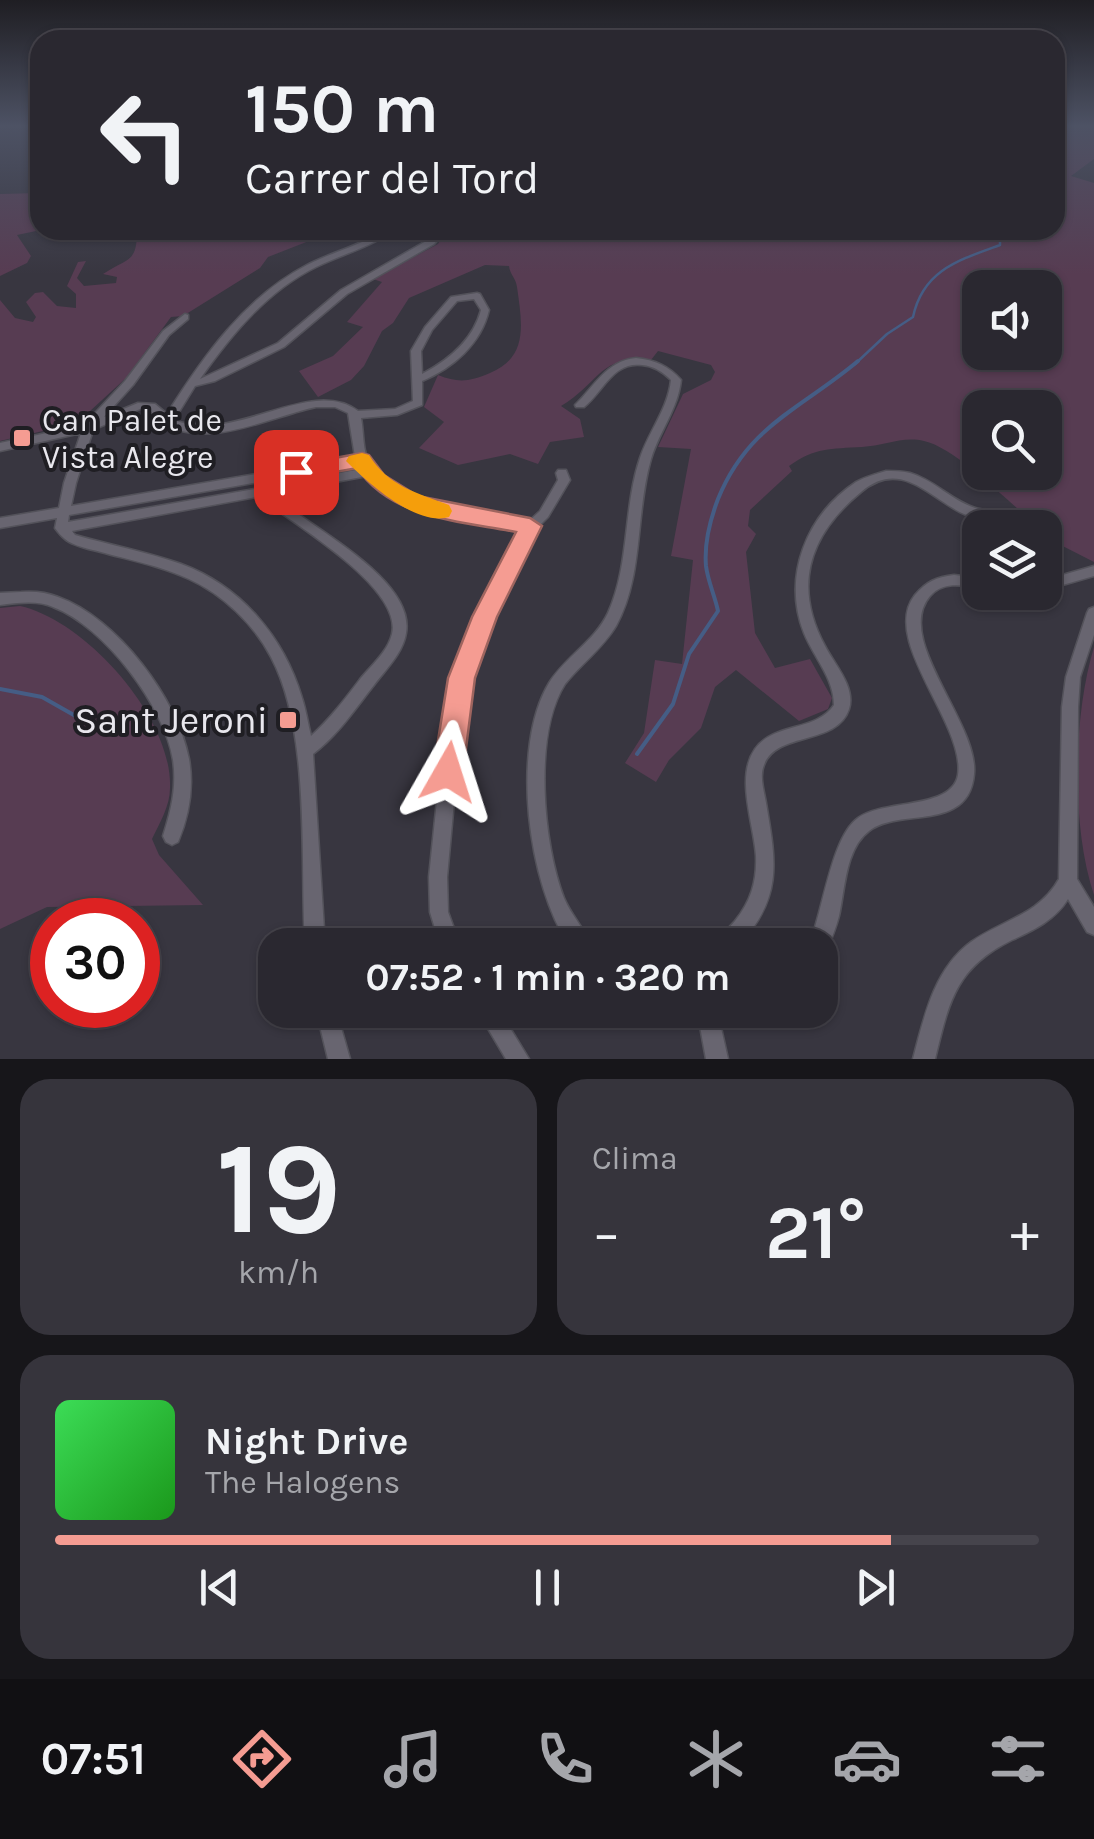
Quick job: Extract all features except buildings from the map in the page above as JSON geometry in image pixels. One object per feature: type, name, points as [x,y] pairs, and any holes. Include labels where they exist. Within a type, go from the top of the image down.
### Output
[{"type":"street","points":[[168,421],[224,338],[288,282],[370,240]]},
{"type":"street","points":[[190,384],[211,379],[281,345],[325,306],[434,240]]},
{"type":"street","points":[[354,414],[381,414],[413,407],[420,397],[417,380],[414,359],[428,329],[454,299],[477,296],[485,310],[477,333],[445,362],[417,380]]},
{"type":"street","points":[[185,317],[166,333],[129,383],[88,428],[62,520],[71,538],[207,582],[254,619],[276,649],[288,674],[306,750],[313,928]]},
{"type":"street","points":[[572,928],[551,887],[538,806],[540,734],[556,685],[614,615],[645,460],[676,380],[670,371],[650,363],[620,364],[611,370],[598,392],[580,405]]},
{"type":"street","points":[[0,447],[88,428],[145,406],[154,408],[168,421],[192,429],[230,428],[326,402],[347,406],[354,414],[365,466],[390,492],[412,503],[530,526]]},
{"type":"street","points":[[0,523],[62,520],[365,466]]},
{"type":"street","points":[[444,928],[438,912],[438,877],[455,704],[484,617],[530,526],[544,514],[564,480],[562,473]]},
{"type":"street","points":[[742,928],[762,900],[766,880],[767,862],[754,785],[757,759],[778,742],[830,720],[842,707],[842,688],[810,633],[802,604],[804,558],[827,516],[864,485],[906,474],[970,510]]},
{"type":"street","points":[[264,485],[281,508],[344,551],[399,613],[400,631],[382,662],[332,726],[306,750]]},
{"type":"street","points":[[1062,580],[1094,570]]},
{"type":"street","points":[[826,928],[844,854],[859,827],[886,815],[944,804],[954,799],[967,776],[962,744],[921,657],[914,627],[919,598],[925,590],[950,580],[962,581]]},
{"type":"street","points":[[0,599],[38,597],[65,605],[106,635],[153,690],[175,730],[182,762],[181,814],[172,836]]},
{"type":"street","points":[[924,1059],[940,1002],[959,968],[985,945],[1038,920],[1068,881],[1070,706],[1073,677],[1094,613]]},
{"type":"street","points":[[1068,881],[1094,925]]},
{"type":"street","points":[[331,1028],[339,1059]]},
{"type":"street","points":[[498,1028],[518,1059]]},
{"type":"street","points":[[709,1028],[713,1057]]},
{"type":"shaded area","points":[[1065,175],[1094,183],[1094,562],[1062,546],[1062,510],[1019,510],[996,490],[1062,490],[1062,390],[962,390],[962,462],[937,446],[908,440],[807,455],[789,466],[792,471],[750,510],[748,526],[756,534],[746,552],[755,633],[775,668],[810,659],[832,698],[828,709],[799,721],[736,670],[715,687],[701,728],[669,760],[656,782],[625,763],[644,733],[655,660],[682,664],[693,560],[671,556],[691,449],[658,447],[683,394],[711,380],[715,372],[711,365],[658,351],[651,360],[620,362],[601,372],[561,406],[580,419],[584,437],[550,442],[538,464],[510,454],[458,465],[419,448],[444,422],[424,407],[438,375],[470,380],[503,366],[511,358],[521,326],[519,300],[509,266],[485,265],[409,298],[393,323],[382,331],[364,366],[351,380],[318,397],[299,371],[333,356],[363,327],[347,322],[382,282],[373,279],[441,240],[1065,240]]},
{"type":"shaded area","points":[[30,193],[30,232],[17,235],[31,256],[27,263],[0,276],[0,194]]},
{"type":"shaded area","points":[[311,240],[268,257],[260,268],[183,316],[171,317],[126,378],[77,423],[0,441],[0,300],[15,318],[33,322],[36,317],[26,302],[35,293],[43,292],[57,306],[76,308],[76,294],[67,286],[78,262],[86,261],[77,278],[84,286],[116,283],[117,277],[103,274],[133,254],[137,241]]},
{"type":"shaded area","points":[[20,606],[71,630],[97,651],[141,703],[167,761],[170,788],[152,839],[159,855],[203,905],[160,906],[160,898],[30,898],[30,915],[0,929],[0,608]]},
{"type":"shaded area","points":[[1094,647],[1094,895],[1081,837],[1077,771],[1082,705]]},
{"type":"waterway","points":[[855,364],[887,334],[913,317],[918,301],[934,278],[957,262],[1000,245],[1000,240]]},
{"type":"waterway","points":[[637,754],[673,704],[689,654],[718,611],[707,572],[706,549],[715,507],[730,474],[760,435],[858,361]]},
{"type":"waterway","points":[[0,689],[42,697],[95,727]]},
{"type":"slow traffic","points":[[356,461],[362,460],[390,492],[441,511]]},
{"type":"place","name":"Can Palet de Vista Alegre","points":[[22,438]]},
{"type":"place","name":"Sant Jeroni","points":[[288,720]]},
{"type":"route","points":[[296,472],[362,460],[376,480],[412,503],[530,526],[484,617],[462,678],[455,704],[448,772]]}]
